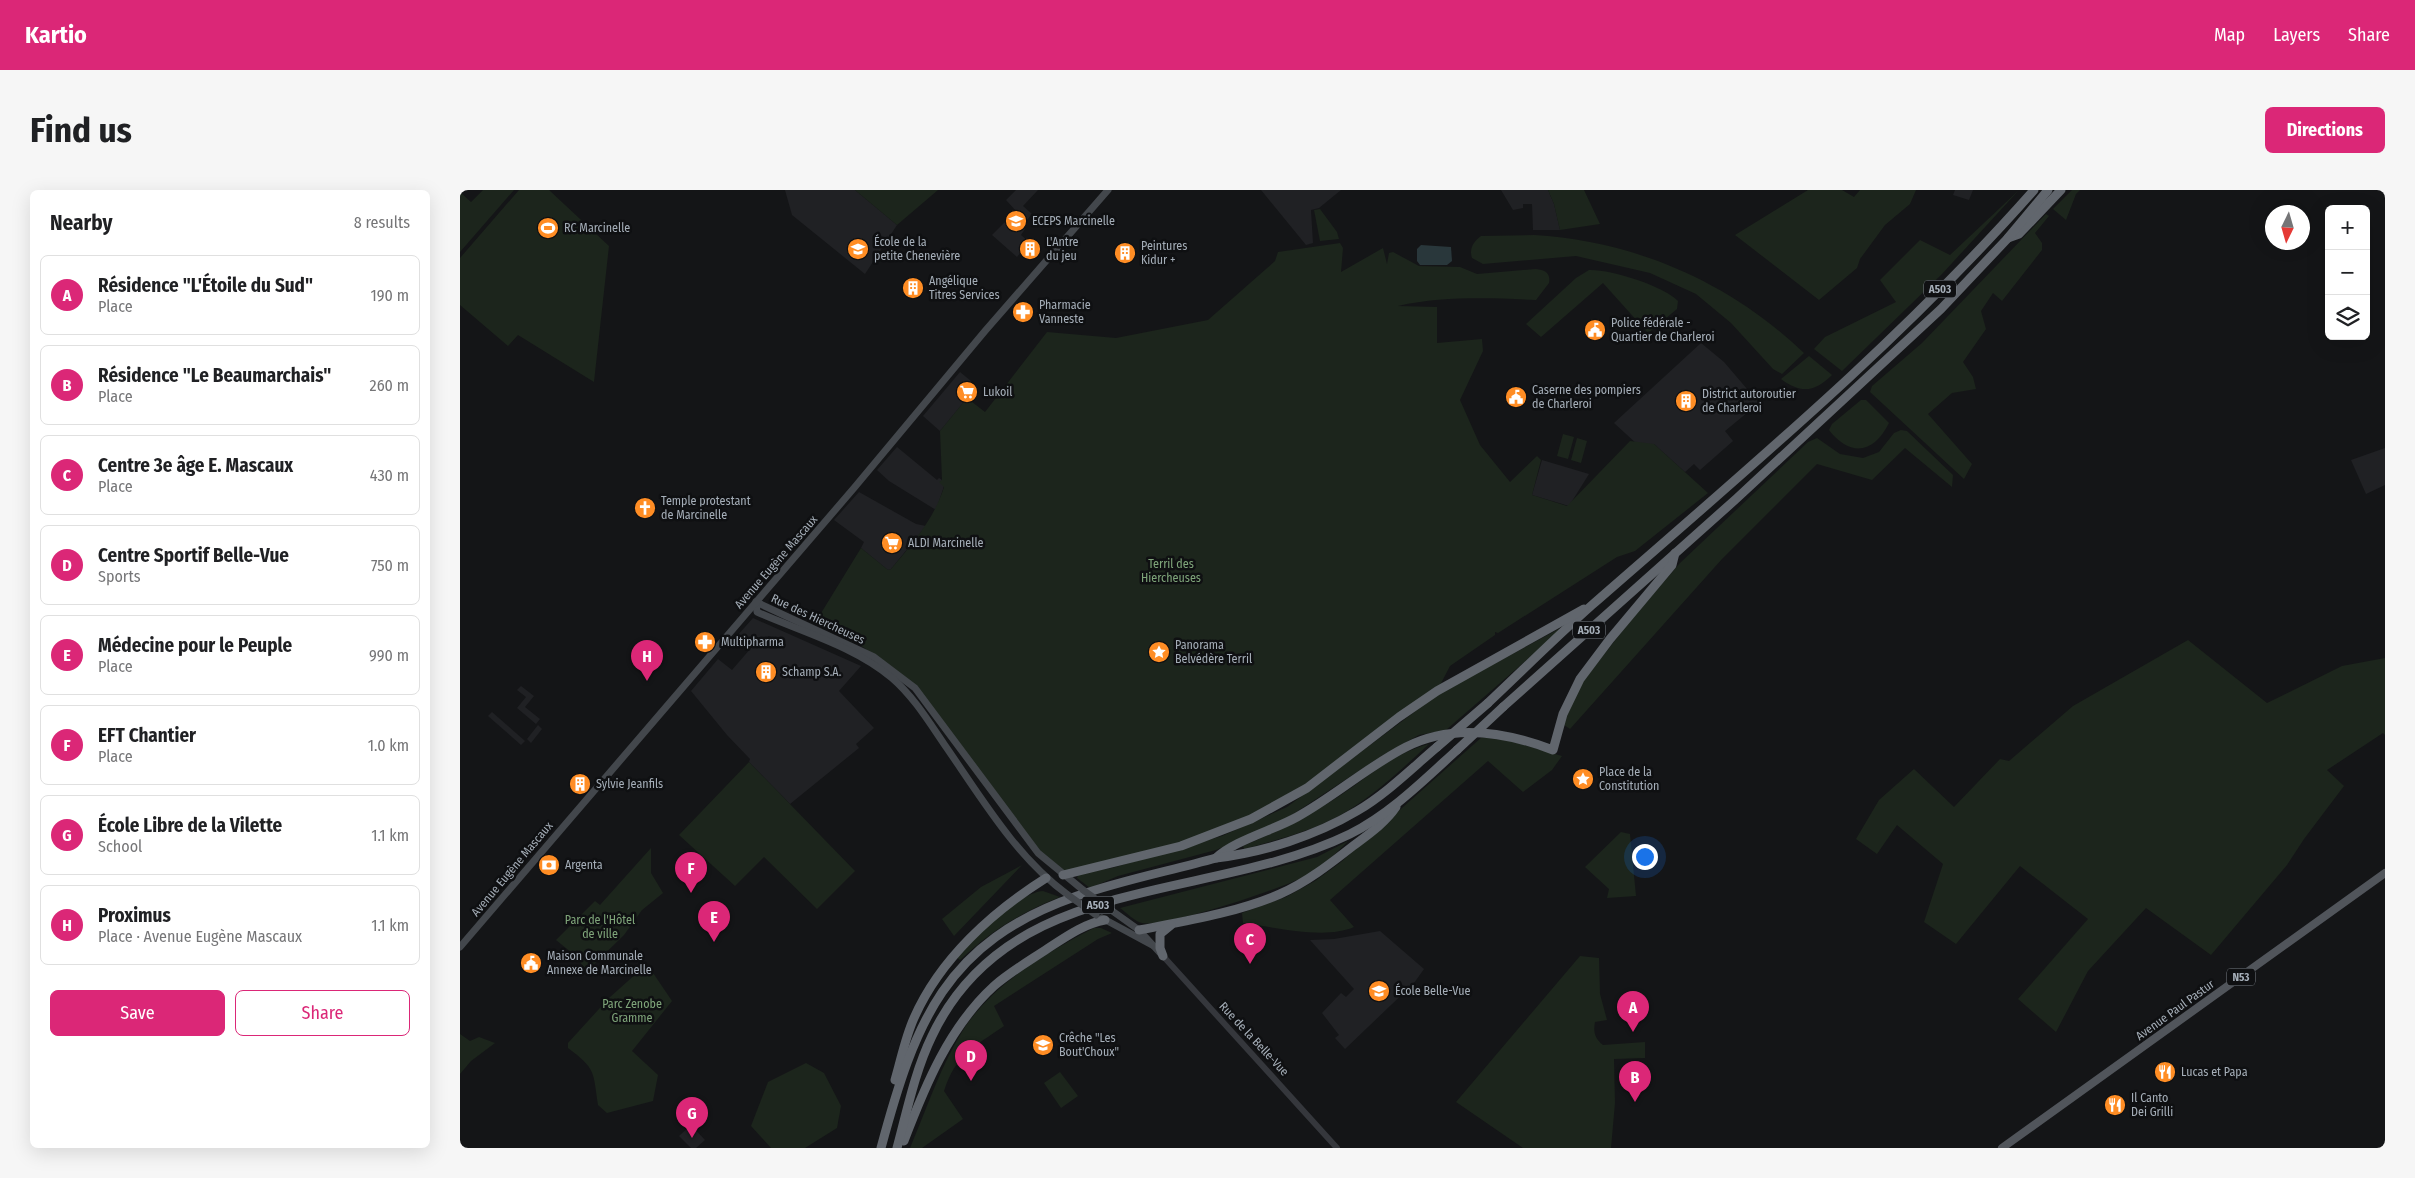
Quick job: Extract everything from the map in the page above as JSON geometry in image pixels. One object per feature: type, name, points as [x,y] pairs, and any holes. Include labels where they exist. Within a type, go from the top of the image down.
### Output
[{"type":"highway","points":[[2023,203],[2028,190]]},
{"type":"highway","name":"A503","points":[[882,1146],[903,1073],[922,1026],[948,982],[987,941],[1033,914],[1078,895],[1216,858],[1239,855],[1283,844],[1342,819],[1394,785],[1488,703],[1591,606],[1728,488],[1839,387],[1933,297],[2034,190]]},
{"type":"highway","name":"A503","points":[[897,1148],[923,1057],[942,1016],[972,976],[1015,940],[1037,928],[1073,913],[1278,861],[1330,843],[1352,833],[1400,801],[1736,499],[1941,309],[2008,238],[2048,190]]},
{"type":"highway","points":[[2008,238],[2019,234],[2060,190]]},
{"type":"highway","points":[[1216,858],[1223,851],[1278,828],[1328,800],[1390,756],[1425,740],[1457,734],[1491,733],[1524,740],[1553,750],[1563,714],[1580,680],[1610,639],[1672,565],[1675,553]]},
{"type":"highway","points":[[1063,875],[1181,846],[1251,819],[1307,788],[1399,717],[1437,691],[1567,617],[1591,606]]},
{"type":"highway","points":[[1138,930],[1173,924],[1254,903],[1297,885],[1316,874],[1388,818],[1400,801]]},
{"type":"highway","points":[[882,1146],[881,1129],[903,1049],[914,1018],[928,994],[945,967],[994,915],[1046,878]]},
{"type":"highway","points":[[901,1148],[929,1080],[950,1040],[963,1020],[982,998],[1012,971],[1096,922],[1105,920]]},
{"type":"highway","points":[[1163,956],[1160,948],[1160,934],[1173,924]]},
{"type":"highway","points":[[892,1148],[898,1123],[907,1111]]},
{"type":"main road","name":"Avenue Eugène Mascaux","points":[[460,947],[985,331],[1108,190]]},
{"type":"main road","name":"Rue des Hiercheuses","points":[[756,602],[874,657],[915,688],[1043,857],[1063,875]]},
{"type":"main road","name":"Rue des Hiercheuses","points":[[756,602],[757,612],[875,665],[898,685],[929,722],[982,798],[1032,864],[1046,878]]},
{"type":"main road","points":[[1032,864],[1043,857]]},
{"type":"main road","name":"Avenue Paul Pastur","points":[[2002,1148],[2385,873]]},
{"type":"main road","points":[[1046,878],[1063,875]]},
{"type":"main road","name":"Rue de la Belle-Vue","points":[[1063,875],[1138,930],[1163,956]]},
{"type":"main road","name":"Rue de la Belle-Vue","points":[[1046,878],[1096,915],[1124,932],[1154,946]]},
{"type":"main road","points":[[1105,920],[1112,911]]},
{"type":"main road","points":[[1124,932],[1138,930]]},
{"type":"street","points":[[929,722],[937,717]]},
{"type":"street","name":"Rue de la Belle-Vue","points":[[1163,956],[1337,1148]]},
{"type":"shaded area","name":"École de la petite Chenevière","points":[[785,190],[855,190],[897,225],[865,274],[792,215]]},
{"type":"shaded area","name":"ECEPS Marcinelle","points":[[1016,190],[1038,190],[1023,206],[1032,214],[1022,226],[1025,229],[1021,235],[1029,242],[1017,257],[992,235],[1016,211],[1006,200]]},
{"type":"shaded area","points":[[1261,190],[1341,190],[1319,208],[1311,210],[1313,243],[1306,245]]},
{"type":"shaded area","points":[[1501,190],[1548,190],[1554,204],[1560,230],[1533,230],[1532,204],[1523,204],[1523,208],[1513,210]]},
{"type":"shaded area","points":[[1955,190],[1973,190],[1969,200],[1953,195]]},
{"type":"shaded area","points":[[1421,245],[1451,247],[1452,261],[1447,265],[1420,265],[1417,261],[1417,249]]},
{"type":"shaded area","points":[[1701,343],[1724,362],[1759,403],[1725,431],[1733,441],[1700,470],[1694,464],[1685,472],[1654,444],[1637,444],[1614,423]]},
{"type":"shaded area","points":[[960,372],[977,386],[940,431],[923,416]]},
{"type":"shaded area","points":[[897,447],[937,480],[939,478],[942,480],[944,486],[936,510],[889,481],[877,470]]},
{"type":"shaded area","points":[[2385,448],[2385,485],[2366,494],[2351,460]]},
{"type":"shaded area","points":[[1542,460],[1589,474],[1569,506],[1532,495]]},
{"type":"shaded area","points":[[859,492],[916,524],[926,526],[891,569],[888,570],[861,548],[864,542],[834,520]]},
{"type":"shaded area","points":[[753,618],[861,666],[839,691],[874,728],[856,744],[859,748],[790,804],[749,762],[750,759],[727,735],[691,691],[718,659],[732,670],[751,648],[737,636]]},
{"type":"shaded area","points":[[521,686],[534,696],[525,707],[540,719],[536,724],[517,708],[526,697],[517,690]]},
{"type":"shaded area","points":[[492,712],[525,741],[521,745],[488,716]]},
{"type":"shaded area","points":[[538,725],[542,729],[531,743],[527,739]]},
{"type":"shaded area","name":"École Belle-Vue","points":[[1380,931],[1424,969],[1414,983],[1345,1049],[1335,1038],[1339,1035],[1322,1013],[1341,993],[1346,997],[1354,989],[1310,940],[1334,939]]},
{"type":"shaded area","points":[[691,1125],[705,1140],[696,1148],[691,1148],[679,1136]]},
{"type":"green space","points":[[483,190],[514,190],[460,252],[460,192],[471,202]]},
{"type":"green space","points":[[519,190],[549,190],[609,246],[594,382],[518,335],[508,346],[460,305],[460,258]]},
{"type":"green space","points":[[855,190],[938,190],[897,225]]},
{"type":"green space","points":[[1548,190],[1584,190],[1600,224],[1560,230],[1554,204]]},
{"type":"green space","points":[[1808,190],[1842,190],[1854,197],[1860,190],[1916,190],[1910,204],[1885,225],[1860,259],[1857,268],[1819,300],[1735,235]]},
{"type":"green space","points":[[2019,190],[1942,274],[1842,371],[1814,349],[1825,337],[1896,302],[1880,280],[1920,240],[1950,255]]},
{"type":"green space","points":[[2072,190],[2080,190],[2076,194],[2066,220],[2053,209]]},
{"type":"green space","points":[[1320,209],[1337,232],[1339,239],[1320,241],[1314,210]]},
{"type":"green space","points":[[2046,214],[2049,216],[2035,233],[2042,243],[2042,250],[2002,301],[1993,293],[1981,311],[1986,329],[1963,362],[1973,377],[1976,389],[1952,393],[1928,414],[1972,464],[1964,479],[1870,392],[1872,386],[1922,343]]},
{"type":"green space","points":[[1534,235],[1572,239],[1609,246],[1680,270],[1713,286],[1745,306],[1776,328],[1804,353],[1782,374],[1773,369],[1731,323],[1696,294],[1650,273],[1576,256],[1483,264],[1472,258],[1472,246],[1481,236]]},
{"type":"green space","name":"Terril des Hiercheuses","points":[[1340,243],[1343,248],[1341,272],[1383,248],[1387,264],[1389,253],[1393,252],[1419,266],[1460,267],[1477,274],[1536,269],[1545,271],[1548,274],[1549,283],[1536,300],[1450,299],[1398,306],[1437,307],[1437,343],[1482,339],[1483,351],[1460,400],[1480,445],[1510,482],[1537,456],[1541,460],[1532,495],[1567,506],[1630,441],[1654,444],[1708,493],[1635,551],[1617,557],[1498,633],[1495,632],[1495,635],[1450,666],[1437,691],[1338,766],[1216,834],[1063,875],[1043,857],[915,688],[863,647],[815,623],[861,548],[888,570],[907,550],[935,510],[944,487],[939,482],[942,480],[940,431],[967,398],[985,412],[1047,332],[1116,338],[1208,320],[1275,261],[1278,252]]},
{"type":"green space","points":[[1589,270],[1623,275],[1649,284],[1671,295],[1678,301],[1677,309],[1648,333],[1603,283],[1541,337],[1526,324],[1576,278]]},
{"type":"green space","points":[[1809,356],[1832,375],[1826,381],[1814,388],[1801,389],[1781,379]]},
{"type":"green space","points":[[1861,400],[1866,400],[1889,423],[1883,433],[1869,446],[1854,448],[1837,439],[1829,430],[1832,424]]},
{"type":"green space","points":[[1901,430],[1907,431],[1953,475],[1952,487],[1905,448],[1872,480],[1817,464],[1722,559],[1570,729],[1564,725],[1573,694],[1631,620],[1680,563],[1808,442],[1817,438],[1840,454],[1863,458],[1879,452],[1894,433]]},
{"type":"green space","points":[[1563,434],[1574,437],[1568,459],[1557,456]]},
{"type":"green space","points":[[1577,438],[1587,441],[1581,463],[1571,460]]},
{"type":"green space","points":[[1568,624],[1446,730],[1419,735],[1383,755],[1278,824],[1216,850],[1118,876],[1090,888],[1077,878],[1078,874],[1112,868],[1222,836],[1287,807],[1440,693]]},
{"type":"green space","points":[[2188,640],[2267,703],[2342,666],[2385,658],[2385,735],[2383,733],[2327,770],[2344,786],[2287,865],[2211,955],[2146,908],[2088,971],[2056,1032],[2018,999],[2088,919],[2020,866],[1956,944],[1924,922],[1943,864],[1897,825],[1877,854],[1856,839],[1879,800],[1914,769],[1954,807],[2000,759],[2009,761],[2073,706]]},
{"type":"green space","points":[[1482,737],[1510,741],[1562,756],[1552,770],[1523,792],[1488,761],[1330,900],[1354,927],[1342,931],[1315,933],[1243,923],[1242,913],[1286,897],[1315,881],[1341,862]]},
{"type":"green space","points":[[1429,744],[1360,803],[1337,817],[1298,833],[1244,849],[1243,846],[1287,826],[1330,802],[1389,761]]},
{"type":"green space","points":[[749,762],[855,871],[817,909],[764,857],[735,886],[679,835]]},
{"type":"green space","points":[[1621,832],[1630,834],[1636,896],[1607,898],[1609,889],[1585,867]]},
{"type":"green space","points":[[1348,841],[1315,870],[1291,883],[1197,914],[1173,920],[1142,923],[1120,908],[1317,857]]},
{"type":"green space","name":"Parc de l'Hôtel de ville","points":[[651,848],[651,873],[663,893],[642,910],[624,935],[587,971],[579,961],[569,958],[572,953],[556,940],[595,901],[600,905]]},
{"type":"green space","points":[[1022,865],[954,936],[942,919],[981,887]]},
{"type":"green space","points":[[1043,891],[1060,897],[1032,909],[1007,924],[983,940],[960,960],[956,957],[1010,908],[1033,893]]},
{"type":"green space","points":[[1094,928],[1101,928],[1112,933],[1098,939],[994,1006],[1004,1026],[975,1046],[960,1060],[954,1068],[944,1091],[963,1119],[922,1148],[910,1148],[935,1086],[956,1041],[977,1011],[991,996],[1023,970],[1058,947]]},
{"type":"green space","points":[[1580,956],[1599,958],[1600,994],[1607,1020],[1595,1022],[1596,1038],[1603,1045],[1645,1042],[1645,1058],[1614,1059],[1615,1103],[1611,1148],[1523,1148],[1456,1102]]},
{"type":"green space","name":"Parc Zenobe Gramme","points":[[647,964],[672,1001],[632,1051],[658,1075],[653,1101],[607,1113],[598,1105],[592,1072],[584,1061],[568,1048],[568,1043],[609,998]]},
{"type":"green space","points":[[460,1034],[470,1041],[479,1037],[495,1043],[471,1061],[460,1074]]},
{"type":"green space","points":[[806,1063],[824,1073],[841,1106],[837,1128],[805,1148],[771,1148],[751,1126],[768,1082]]},
{"type":"green space","points":[[1060,1072],[1078,1096],[1061,1108],[1044,1083]]},
{"type":"place","name":"ECEPS Marcinelle","points":[[1016,221]]},
{"type":"place","name":"RC Marcinelle","points":[[548,228]]},
{"type":"place","name":"École de la petite Chenevière","points":[[858,249]]},
{"type":"place","name":"L'Antre du jeu","points":[[1030,249]]},
{"type":"place","name":"Peintures Kidur +","points":[[1125,253]]},
{"type":"place","name":"Angélique Titres Services","points":[[913,288]]},
{"type":"place","name":"Pharmacie Vanneste","points":[[1023,312]]},
{"type":"place","name":"Police fédérale - Quartier de Charleroi","points":[[1595,330]]},
{"type":"place","name":"Lukoil","points":[[967,392]]},
{"type":"place","name":"Caserne des pompiers de Charleroi","points":[[1516,397]]},
{"type":"place","name":"District autoroutier de Charleroi","points":[[1686,401]]},
{"type":"place","name":"Temple protestant de Marcinelle","points":[[645,508]]},
{"type":"place","name":"ALDI Marcinelle","points":[[892,543]]},
{"type":"place","name":"Multipharma","points":[[705,642]]},
{"type":"place","name":"Panorama Belvédère Terril","points":[[1159,652]]},
{"type":"place","name":"Schamp S.A.","points":[[766,672]]},
{"type":"place","name":"Proximus","points":[[647,681]]},
{"type":"place","name":"Place de la Constitution","points":[[1583,779]]},
{"type":"place","name":"Sylvie Jeanfils","points":[[580,784]]},
{"type":"place","name":"Argenta","points":[[549,865]]},
{"type":"place","name":"EFT Chantier","points":[[691,893]]},
{"type":"place","name":"Médecine pour le Peuple","points":[[714,942]]},
{"type":"place","name":"Maison Communale Annexe de Marcinelle","points":[[531,963]]},
{"type":"place","name":"Centre 3e âge E. Mascaux","points":[[1250,964]]},
{"type":"place","name":"École Belle-Vue","points":[[1379,991]]},
{"type":"place","name":"Résidence \"L'Étoile du Sud\"","points":[[1633,1032]]},
{"type":"place","name":"Crêche \"Les Bout'Choux\"","points":[[1043,1045]]},
{"type":"place","name":"Lucas et Papa","points":[[2165,1072]]},
{"type":"place","name":"Centre Sportif Belle-Vue","points":[[971,1081]]},
{"type":"place","name":"Résidence \"Le Beaumarchais\"","points":[[1635,1102]]},
{"type":"place","name":"Il Canto Dei Grilli","points":[[2115,1105]]},
{"type":"place","name":"École Libre de la Vilette","points":[[692,1138]]}]
